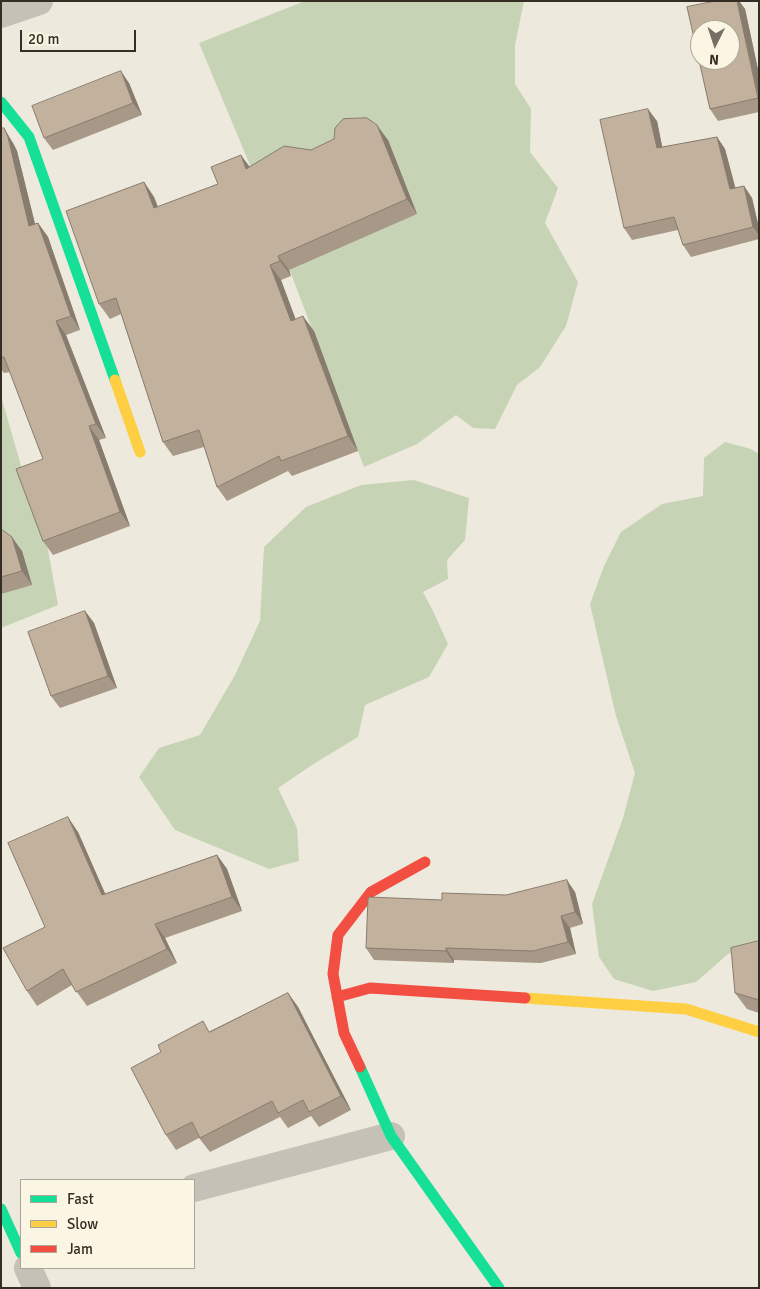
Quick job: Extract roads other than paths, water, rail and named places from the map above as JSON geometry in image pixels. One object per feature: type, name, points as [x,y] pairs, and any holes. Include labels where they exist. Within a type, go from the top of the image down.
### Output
[{"type":"street","points":[[1,14],[39,1]]},
{"type":"street","points":[[1,102],[30,137],[140,452]]},
{"type":"street","points":[[425,862],[370,892],[338,935],[333,974],[344,1033],[391,1136],[499,1288]]},
{"type":"street","points":[[337,996],[370,988],[686,1009],[759,1032]]},
{"type":"street","points":[[195,1188],[391,1136]]},
{"type":"street","points":[[1,1209],[19,1240]]},
{"type":"street","points":[[28,1269],[37,1288]]}]
